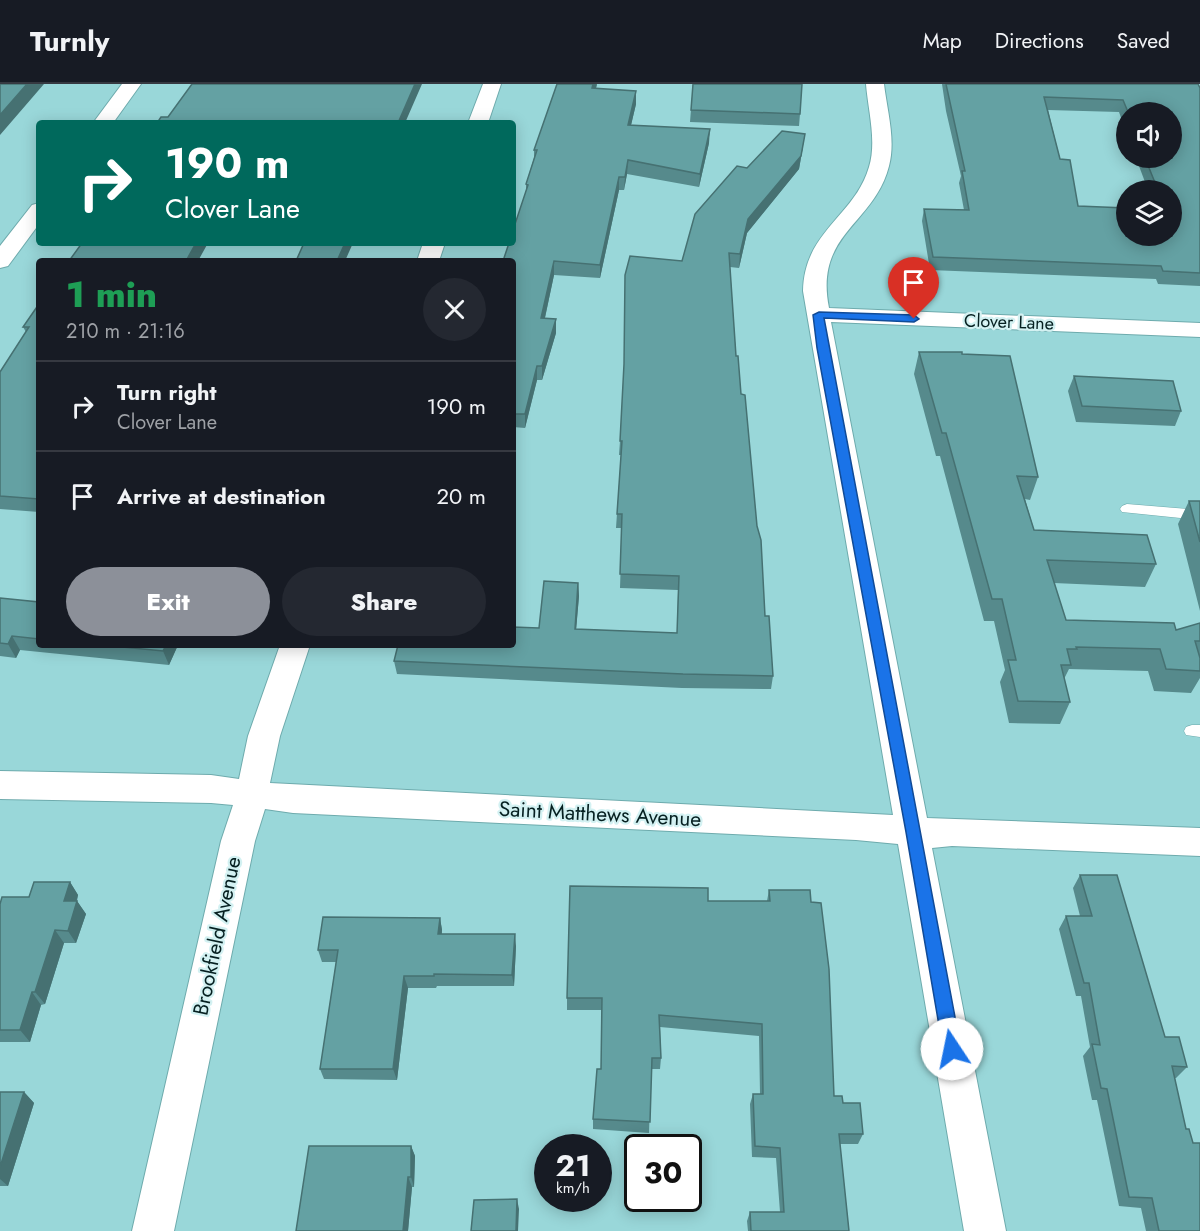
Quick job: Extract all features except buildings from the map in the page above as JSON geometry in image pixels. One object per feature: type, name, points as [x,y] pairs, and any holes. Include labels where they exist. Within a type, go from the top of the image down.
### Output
[{"type":"street","points":[[105,120],[132,84]]},
{"type":"street","points":[[479,120],[492,84]]},
{"type":"street","points":[[875,84],[880,165],[872,186],[844,221],[819,259],[814,291],[985,1231]]},
{"type":"street","points":[[0,261],[36,213]]},
{"type":"street","name":"Clover Lane","points":[[819,315],[1200,330]]},
{"type":"street","name":"Brookfield Avenue","points":[[153,1231],[264,736],[294,648]]},
{"type":"street","name":"Saint Matthews Avenue","points":[[0,785],[83,789],[211,789],[293,799],[856,826],[914,832],[1200,842]]},
{"type":"lane","points":[[1127,510],[1200,515]]},
{"type":"route","points":[[914,319],[819,315],[823,348],[914,832],[952,1049]]}]
